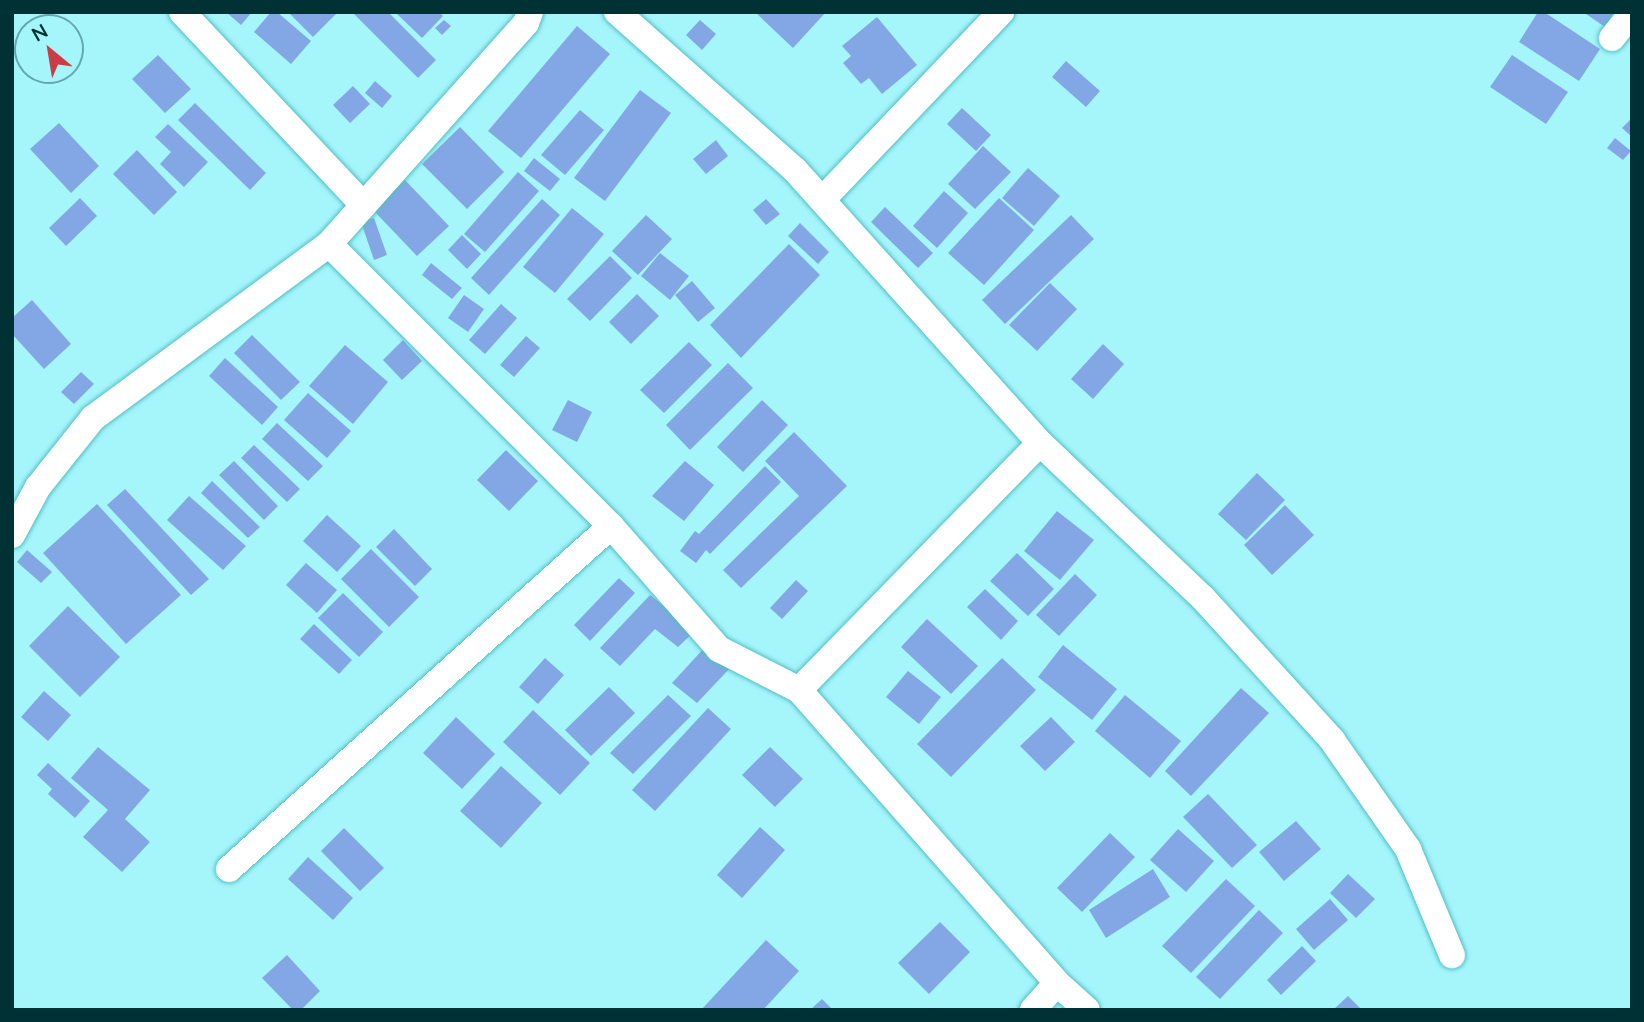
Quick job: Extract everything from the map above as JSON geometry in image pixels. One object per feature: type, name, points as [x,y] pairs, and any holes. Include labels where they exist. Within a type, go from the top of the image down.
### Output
[{"type":"street","points":[[182,12],[363,205]]},
{"type":"street","points":[[12,535],[38,487],[93,418],[329,244],[526,23],[530,12]]},
{"type":"street","points":[[617,12],[785,161],[1040,443],[1203,598],[1332,740],[1408,849],[1452,955]]},
{"type":"street","points":[[822,200],[1001,12]]},
{"type":"street","points":[[1612,38],[1632,13]]},
{"type":"street","points":[[329,244],[611,526],[719,649],[799,690],[1057,983],[1087,1010]]},
{"type":"street","points":[[799,690],[1040,443]]},
{"type":"street","points":[[229,869],[611,526]]},
{"type":"street","points":[[1033,1010],[1057,983]]},
{"type":"building","points":[[226,12],[252,12],[241,25]]},
{"type":"building","points":[[271,12],[277,12],[311,41],[291,64],[254,32]]},
{"type":"building","points":[[288,12],[338,12],[313,37]]},
{"type":"building","points":[[352,12],[388,12],[436,60],[418,78]]},
{"type":"building","points":[[395,12],[439,12],[443,16],[422,38]]},
{"type":"building","points":[[755,12],[826,12],[793,48]]},
{"type":"building","points":[[1538,12],[1544,12],[1600,49],[1579,81],[1519,42]]},
{"type":"building","points":[[1583,12],[1614,12],[1605,27]]},
{"type":"building","points":[[877,17],[917,65],[882,94],[869,78],[861,84],[843,63],[851,56],[842,46]]},
{"type":"building","points":[[444,20],[451,26],[442,35],[435,28]]},
{"type":"building","points":[[700,20],[716,34],[702,50],[686,35]]},
{"type":"building","points":[[577,26],[610,54],[521,158],[488,131]]},
{"type":"building","points":[[158,55],[191,89],[165,113],[132,79]]},
{"type":"building","points":[[1512,55],[1568,92],[1546,124],[1490,87]]},
{"type":"building","points":[[1066,61],[1100,91],[1086,107],[1052,77]]},
{"type":"building","points":[[375,81],[392,96],[382,108],[365,93]]},
{"type":"building","points":[[353,86],[370,104],[350,123],[333,105]]},
{"type":"building","points":[[640,90],[671,113],[605,201],[574,178]]},
{"type":"building","points":[[195,103],[266,173],[250,190],[178,120]]},
{"type":"building","points":[[962,108],[991,135],[976,151],[947,124]]},
{"type":"building","points":[[580,110],[604,130],[565,175],[541,155]]},
{"type":"building","points":[[1632,118],[1632,137],[1622,128]]},
{"type":"building","points":[[59,123],[99,166],[71,193],[30,149]]},
{"type":"building","points":[[168,124],[208,162],[184,187],[160,164],[171,152],[155,137]]},
{"type":"building","points":[[460,127],[504,172],[467,209],[422,164]]},
{"type":"building","points":[[1615,138],[1631,151],[1623,160],[1607,148]]},
{"type":"building","points":[[716,140],[728,156],[706,174],[693,159]]},
{"type":"building","points":[[983,146],[1011,172],[975,209],[948,184]]},
{"type":"building","points":[[137,150],[177,192],[154,215],[113,174]]},
{"type":"building","points":[[534,158],[560,179],[550,191],[524,171]]},
{"type":"building","points":[[1028,168],[1060,196],[1034,226],[1002,198]]},
{"type":"building","points":[[518,172],[539,191],[485,252],[464,234]]},
{"type":"building","points":[[405,180],[449,226],[417,256],[373,210]]},
{"type":"building","points":[[944,191],[968,213],[937,248],[913,226]]},
{"type":"building","points":[[80,198],[97,216],[66,246],[49,228]]},
{"type":"building","points":[[999,198],[1034,230],[984,285],[948,253]]},
{"type":"building","points":[[542,199],[560,215],[489,295],[471,278]]},
{"type":"building","points":[[766,199],[780,214],[766,225],[753,210]]},
{"type":"building","points":[[885,207],[933,253],[918,268],[871,222]]},
{"type":"building","points":[[572,208],[604,234],[555,293],[523,267]]},
{"type":"building","points":[[646,215],[672,239],[638,275],[612,251]]},
{"type":"building","points":[[1071,215],[1094,239],[1005,324],[982,300]]},
{"type":"building","points":[[374,218],[387,255],[374,260],[361,222]]},
{"type":"building","points":[[800,223],[829,252],[818,264],[788,236]]},
{"type":"building","points":[[462,235],[481,254],[467,269],[448,250]]},
{"type":"building","points":[[789,244],[820,275],[741,358],[710,325]]},
{"type":"building","points":[[660,253],[689,276],[670,300],[641,276]]},
{"type":"building","points":[[610,256],[632,278],[590,321],[567,299]]},
{"type":"building","points":[[431,263],[462,288],[452,299],[422,275]]},
{"type":"building","points":[[692,281],[715,308],[698,322],[675,295]]},
{"type":"building","points":[[1050,283],[1077,309],[1037,351],[1009,325]]},
{"type":"building","points":[[637,294],[659,316],[631,344],[609,322]]},
{"type":"building","points":[[464,295],[484,309],[468,332],[448,318]]},
{"type":"building","points":[[32,300],[71,344],[44,369],[12,334],[12,318]]},
{"type":"building","points":[[501,304],[517,318],[485,354],[469,340]]},
{"type":"building","points":[[252,335],[300,382],[281,400],[234,353]]},
{"type":"building","points":[[526,336],[540,348],[514,377],[500,365]]},
{"type":"building","points":[[403,340],[422,361],[402,380],[383,360]]},
{"type":"building","points":[[689,342],[712,365],[664,413],[640,390]]},
{"type":"building","points":[[1103,344],[1124,364],[1093,399],[1071,379]]},
{"type":"building","points":[[345,345],[388,382],[353,424],[309,386]]},
{"type":"building","points":[[225,358],[278,407],[262,425],[209,376]]},
{"type":"building","points":[[728,363],[753,388],[690,450],[666,425]]},
{"type":"building","points":[[81,372],[94,384],[74,404],[61,392]]},
{"type":"building","points":[[308,393],[351,431],[327,458],[284,420]]},
{"type":"building","points":[[568,400],[592,412],[577,442],[552,430]]},
{"type":"building","points":[[762,400],[788,425],[743,472],[717,447]]},
{"type":"building","points":[[277,423],[323,466],[308,481],[262,439]]},
{"type":"building","points":[[794,432],[847,486],[741,588],[723,570],[799,496],[765,461]]},
{"type":"building","points":[[254,445],[300,489],[287,502],[241,458]]},
{"type":"building","points":[[506,450],[538,481],[509,511],[477,480]]},
{"type":"building","points":[[234,461],[278,506],[264,520],[219,475]]},
{"type":"building","points":[[685,461],[714,485],[684,521],[652,496]]},
{"type":"building","points":[[765,466],[781,482],[710,554],[706,550],[696,563],[680,551],[695,531],[699,534]]},
{"type":"building","points":[[1257,473],[1285,500],[1246,540],[1218,514]]},
{"type":"building","points":[[212,481],[260,527],[248,538],[201,493]]},
{"type":"building","points":[[125,489],[209,579],[191,595],[107,505]]},
{"type":"building","points":[[189,496],[246,546],[223,570],[167,520]]},
{"type":"building","points":[[97,504],[181,595],[126,644],[43,553]]},
{"type":"building","points":[[1285,505],[1314,535],[1272,575],[1244,545]]},
{"type":"building","points":[[1057,511],[1094,540],[1060,580],[1024,551]]},
{"type":"building","points":[[327,515],[361,546],[337,572],[303,541]]},
{"type":"building","points":[[394,529],[432,569],[415,586],[376,547]]},
{"type":"building","points":[[371,549],[419,597],[389,627],[341,579]]},
{"type":"building","points":[[27,550],[52,572],[41,583],[17,562]]},
{"type":"building","points":[[1017,553],[1054,589],[1028,616],[990,581]]},
{"type":"building","points":[[306,563],[337,590],[317,613],[286,585]]},
{"type":"building","points":[[1075,574],[1097,595],[1059,636],[1036,615]]},
{"type":"building","points":[[619,578],[635,593],[590,641],[574,625]]},
{"type":"building","points":[[796,580],[808,591],[782,619],[770,608]]},
{"type":"building","points":[[985,589],[1018,621],[1001,640],[967,607]]},
{"type":"building","points":[[343,593],[383,632],[359,657],[318,618]]},
{"type":"building","points":[[650,595],[695,631],[678,647],[655,629],[620,666],[600,648]]},
{"type":"building","points":[[68,606],[120,657],[80,697],[29,646]]},
{"type":"building","points":[[927,619],[978,666],[951,694],[901,647]]},
{"type":"building","points":[[314,624],[352,660],[339,674],[300,639]]},
{"type":"building","points":[[1063,645],[1117,689],[1092,720],[1038,677]]},
{"type":"building","points":[[706,646],[731,667],[697,703],[672,683]]},
{"type":"building","points":[[545,658],[564,675],[538,704],[519,687]]},
{"type":"building","points":[[1002,658],[1036,690],[951,777],[917,744]]},
{"type":"building","points":[[908,671],[941,697],[919,724],[886,697]]},
{"type":"building","points":[[609,687],[635,713],[591,756],[565,730]]},
{"type":"building","points":[[1241,688],[1269,713],[1191,796],[1165,771]]},
{"type":"building","points":[[44,691],[71,715],[48,741],[21,717]]},
{"type":"building","points":[[668,695],[691,716],[633,774],[610,753]]},
{"type":"building","points":[[1125,695],[1181,741],[1150,778],[1095,731]]},
{"type":"building","points":[[708,708],[731,729],[655,811],[632,790]]},
{"type":"building","points":[[533,710],[590,763],[560,795],[503,742]]},
{"type":"building","points":[[456,717],[495,754],[462,789],[423,753]]},
{"type":"building","points":[[1051,717],[1075,742],[1045,771],[1020,746]]},
{"type":"building","points":[[98,747],[150,790],[125,819],[150,842],[122,872],[83,837],[108,810],[71,778]]},
{"type":"building","points":[[770,747],[803,779],[775,807],[742,775]]},
{"type":"building","points":[[48,763],[90,801],[75,818],[48,794],[52,789],[37,775]]},
{"type":"building","points":[[501,766],[542,803],[501,848],[460,811]]},
{"type":"building","points":[[1208,794],[1257,845],[1232,868],[1183,817]]},
{"type":"building","points":[[1296,821],[1321,849],[1284,881],[1259,852]]},
{"type":"building","points":[[760,827],[785,850],[742,898],[717,875]]},
{"type":"building","points":[[344,828],[384,868],[360,891],[321,851]]},
{"type":"building","points":[[1178,829],[1214,861],[1186,892],[1150,860]]},
{"type":"building","points":[[1110,833],[1135,857],[1082,912],[1057,888]]},
{"type":"building","points":[[308,857],[353,898],[333,920],[288,879]]},
{"type":"building","points":[[1153,869],[1170,897],[1106,938],[1089,910]]},
{"type":"building","points":[[1348,874],[1375,899],[1356,918],[1330,893]]},
{"type":"building","points":[[1226,879],[1255,906],[1191,973],[1162,946]]},
{"type":"building","points":[[1330,899],[1348,920],[1314,950],[1296,929]]},
{"type":"building","points":[[1259,910],[1283,933],[1220,999],[1196,977]]},
{"type":"building","points":[[940,922],[970,952],[929,994],[898,963]]},
{"type":"building","points":[[766,940],[799,971],[763,1010],[701,1010]]},
{"type":"building","points":[[1302,946],[1316,961],[1281,995],[1267,980]]},
{"type":"building","points":[[287,955],[320,991],[301,1010],[293,1010],[262,978]]},
{"type":"building","points":[[1348,996],[1362,1010],[1333,1010]]},
{"type":"building","points":[[822,999],[833,1010],[810,1010]]}]
